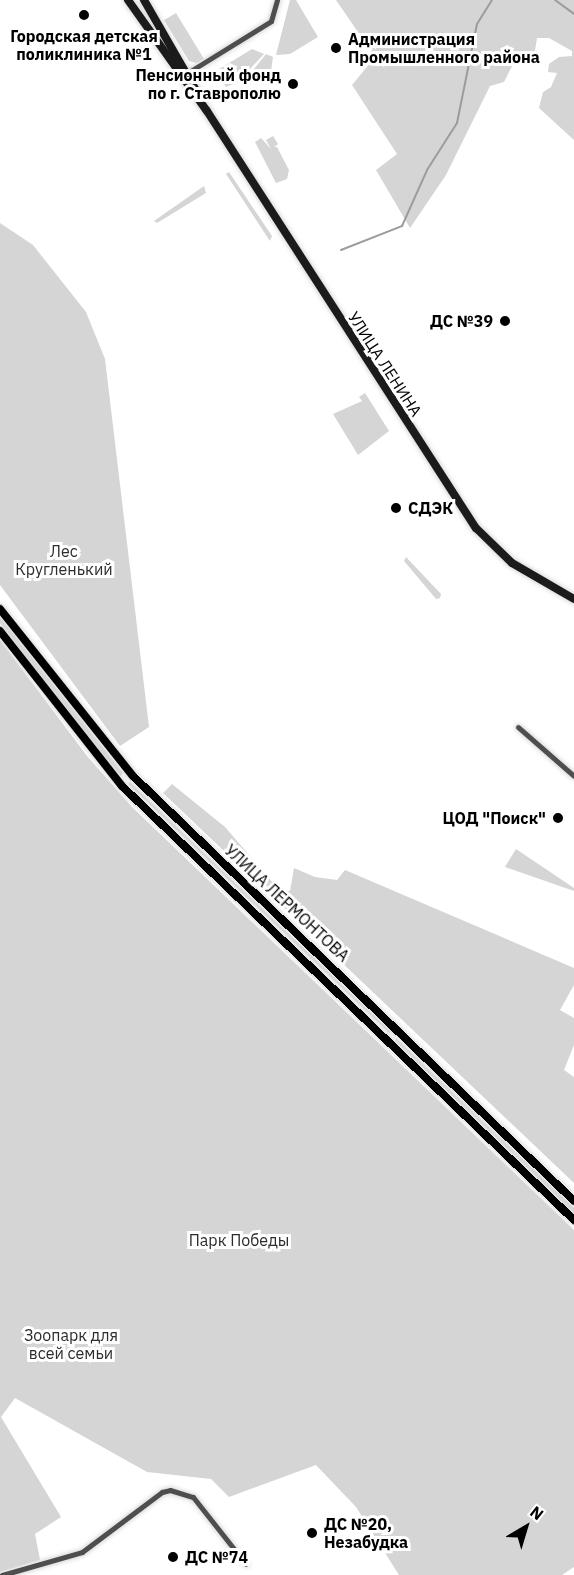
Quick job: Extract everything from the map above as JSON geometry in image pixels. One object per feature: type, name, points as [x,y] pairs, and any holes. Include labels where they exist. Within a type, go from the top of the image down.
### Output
[{"type":"main road","name":"УЛИЦА ЛЕНИНА","points":[[128,0],[180,78],[207,111],[476,528],[512,563],[574,599]]},
{"type":"main road","name":"УЛИЦА ЛЕНИНА","points":[[144,0],[189,73],[207,111]]},
{"type":"main road","name":"УЛИЦА ЛЕРМОНТОВА","points":[[0,609],[133,777],[398,1029],[574,1201]]},
{"type":"main road","name":"УЛИЦА ЛЕРМОНТОВА","points":[[0,631],[122,786],[574,1220]]},
{"type":"main road","points":[[388,1041],[398,1029]]},
{"type":"street","points":[[180,78],[271,21],[278,0]]},
{"type":"street","points":[[518,727],[574,776]]},
{"type":"street","points":[[2,1575],[82,1552],[162,1492],[171,1490],[193,1497],[246,1564]]},
{"type":"green space","points":[[290,0],[296,0],[318,37],[290,54],[276,55]]},
{"type":"green space","points":[[336,0],[574,0],[574,140],[539,108],[543,92],[551,87],[557,73],[548,72],[549,64],[559,57],[572,56],[572,51],[549,38],[537,38],[534,57],[523,64],[513,64],[504,82],[490,86],[446,175],[410,228],[376,170],[397,154],[352,85],[375,57]]},
{"type":"green space","points":[[176,13],[204,59],[197,63],[189,61],[164,20]]},
{"type":"green space","points":[[252,49],[264,54],[238,82],[226,87],[216,71]]},
{"type":"green space","points":[[266,54],[273,57],[271,71],[250,84],[247,81],[241,85]]},
{"type":"green space","points":[[273,136],[278,144],[274,147],[277,147],[289,170],[287,179],[276,183],[255,142],[261,138],[271,149],[266,140]]},
{"type":"green space","points":[[229,172],[272,236],[270,241],[226,174]]},
{"type":"green space","points":[[204,186],[206,193],[157,223],[154,221]]},
{"type":"green space","name":"Лес Кругленький","points":[[0,223],[33,245],[86,312],[105,359],[149,727],[120,746],[0,585]]},
{"type":"green space","points":[[365,393],[389,431],[358,455],[333,414],[362,401],[359,397]]},
{"type":"green space","points":[[406,557],[441,594],[440,598],[436,599],[404,561]]},
{"type":"green space","points":[[0,617],[123,773],[121,776],[79,728],[0,623]]},
{"type":"green space","name":"Парк Победы","points":[[0,640],[87,756],[132,807],[574,1230],[574,1567],[562,1575],[399,1575],[356,1507],[316,1465],[229,1497],[211,1479],[147,1472],[15,1398],[1,1417],[61,1517],[35,1534],[40,1560],[0,1572]]},
{"type":"green space","points":[[130,782],[390,1031],[390,1034],[128,784]]},
{"type":"green space","points":[[172,784],[225,827],[280,891],[290,891],[294,868],[315,877],[337,880],[345,870],[574,968],[574,985],[560,1010],[574,1018],[574,1045],[564,1070],[574,1077],[574,1183],[163,793]]},
{"type":"green space","points":[[516,849],[574,888],[574,891],[505,867]]},
{"type":"green space","points":[[396,1038],[574,1208],[574,1213],[395,1041]]},
{"type":"waterway","points":[[341,250],[402,226],[427,170],[457,123],[477,24],[492,0]]},
{"type":"waterway","points":[[555,0],[574,14]]},
{"type":"place","name":"Городская детская поликлиника №1","points":[[84,15]]},
{"type":"place","name":"Администрация Промышленного района","points":[[336,48]]},
{"type":"place","name":"Пенсионный фонд по г. Ставрополю","points":[[293,84]]},
{"type":"place","name":"ДС №39","points":[[505,321]]},
{"type":"place","name":"СДЭК","points":[[396,508]]},
{"type":"place","name":"ЦОД \"Поиск\"","points":[[558,818]]},
{"type":"place","name":"ДС №20, Незабудка","points":[[312,1533]]},
{"type":"place","name":"ДС №74","points":[[173,1557]]},
{"type":"park label","name":"Зоопарк для всей семьи","points":[[71,1344]]}]
